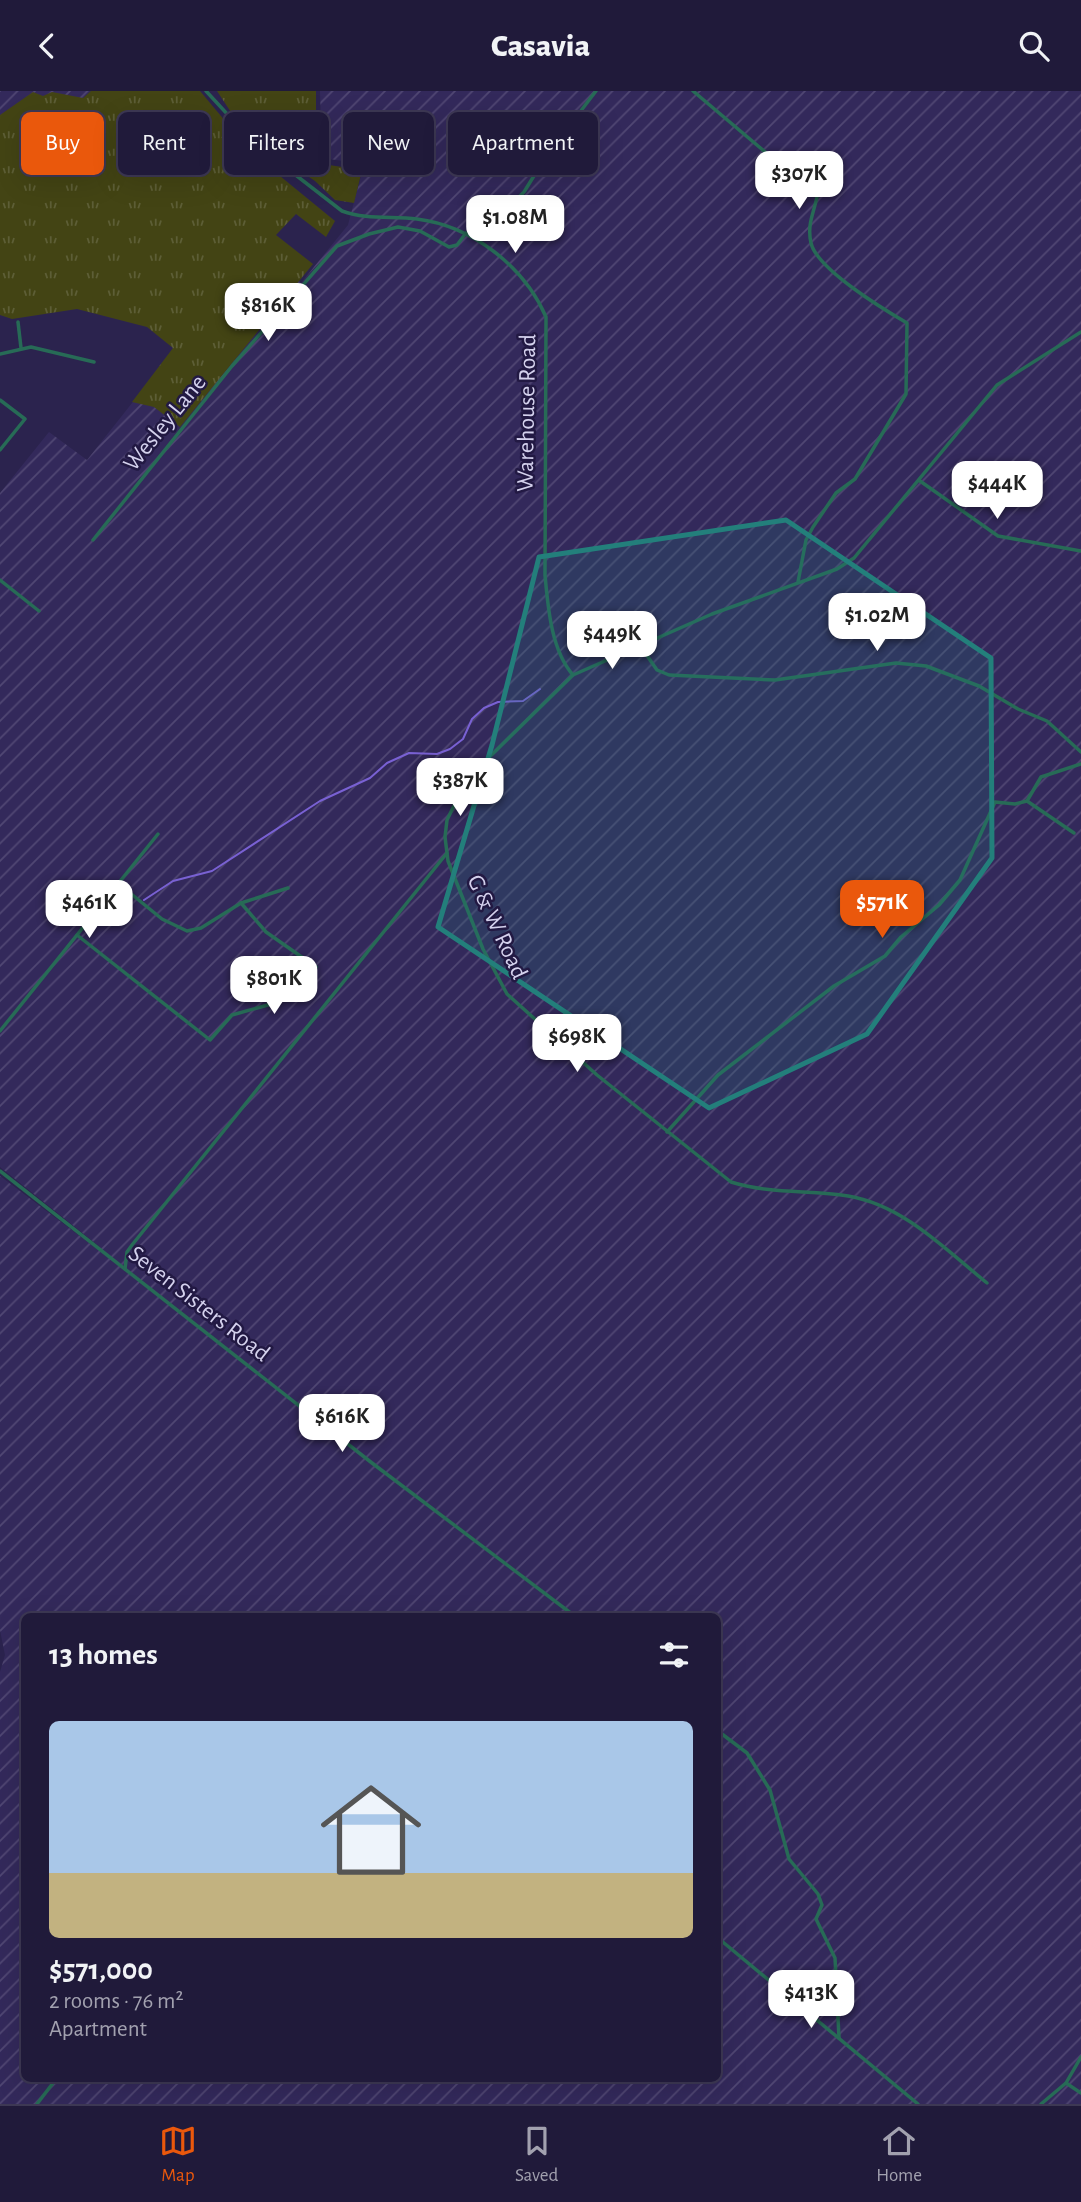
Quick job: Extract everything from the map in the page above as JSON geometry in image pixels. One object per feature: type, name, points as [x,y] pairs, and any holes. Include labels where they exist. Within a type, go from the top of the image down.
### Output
[{"type":"street","name":"Warehouse Road","points":[[206,91],[253,142],[342,211],[356,216],[416,219],[466,233],[519,275],[535,294],[545,317],[545,575],[562,663],[573,675]]},
{"type":"street","points":[[472,236],[485,221],[512,204],[524,192],[545,158],[596,91]]},
{"type":"street","points":[[693,91],[771,157],[818,189],[810,226],[815,254],[878,306],[907,323],[906,394],[855,479],[836,493],[813,527],[806,540],[798,582]]},
{"type":"street","name":"Wesley Lane","points":[[93,540],[232,366],[337,246],[398,227],[420,231],[449,247],[457,245],[466,233]]},
{"type":"street","points":[[18,322],[21,348]]},
{"type":"street","name":"G & W Road","points":[[987,1283],[888,1208],[846,1196],[751,1189],[731,1182],[667,1132],[507,994],[483,949],[447,853],[447,820],[467,779],[573,675],[712,614],[836,569],[854,558],[997,385],[1081,333]]},
{"type":"street","points":[[0,354],[37,347],[94,362]]},
{"type":"street","points":[[0,400],[25,419],[0,450]]},
{"type":"street","points":[[919,481],[998,536],[1081,551]]},
{"type":"street","points":[[0,580],[39,611]]},
{"type":"street","points":[[640,647],[657,670],[669,675],[783,680],[896,663],[926,666],[979,686],[1018,709],[1047,721],[1081,753]]},
{"type":"street","points":[[1027,801],[1041,776],[1081,764]]},
{"type":"street","points":[[667,1132],[723,1072],[834,986],[884,956],[901,937],[939,905],[960,880],[995,802],[1027,801],[1074,833]]},
{"type":"street","points":[[0,1031],[158,834]]},
{"type":"street","points":[[125,1269],[127,1252],[132,1245],[447,853]]},
{"type":"street","points":[[118,884],[162,919],[187,931],[201,928],[241,903],[288,888]]},
{"type":"street","points":[[77,935],[210,1039],[232,1015],[275,1003],[316,967],[273,938],[246,913],[241,903]]},
{"type":"street","name":"Seven Sisters Road","points":[[0,1171],[372,1463],[571,1613]]},
{"type":"street","points":[[721,1733],[747,1753],[770,1790],[789,1859],[818,1894],[822,1905],[816,1919],[835,1958],[839,2038]]},
{"type":"street","points":[[721,1940],[916,2103]]},
{"type":"street","points":[[1041,2104],[1066,2083],[1081,2057]]},
{"type":"street","points":[[37,2104],[54,2082]]},
{"type":"street","points":[[1066,2083],[1081,2093]]},
{"type":"highlighted area","points":[[786,520],[991,658],[992,858],[867,1034],[709,1108],[438,927],[492,745],[539,557]]},
{"type":"shaded area","points":[[0,91],[94,91],[73,112],[21,112],[21,132],[0,115]]},
{"type":"shaded area","points":[[320,91],[1081,91],[1081,2104],[0,2104],[0,1672],[5,1655],[0,1630],[0,1176],[97,1249],[100,1247],[0,1167],[0,493],[49,432],[87,460],[219,293],[274,259],[301,283],[348,225],[361,175],[434,175],[434,112],[343,112],[343,161],[329,159],[329,112],[321,112]]},
{"type":"green space","points":[[91,91],[200,91],[224,120],[224,175],[279,175],[335,221],[326,237],[296,214],[276,235],[313,264],[180,427],[154,407],[132,402],[173,348],[147,327],[77,309],[12,319],[0,315],[0,115],[33,92],[43,96],[52,92],[83,98]]},
{"type":"green space","points":[[217,91],[316,91],[316,112],[231,112]]},
{"type":"green space","points":[[329,165],[343,167],[343,175],[361,175],[354,203],[335,200],[306,175],[329,175]]},
{"type":"waterway","points":[[144,900],[173,881],[212,871],[320,801],[370,778],[387,763],[409,753],[437,754],[450,749],[463,739],[472,719],[484,708],[498,702],[523,701],[540,689]]}]
